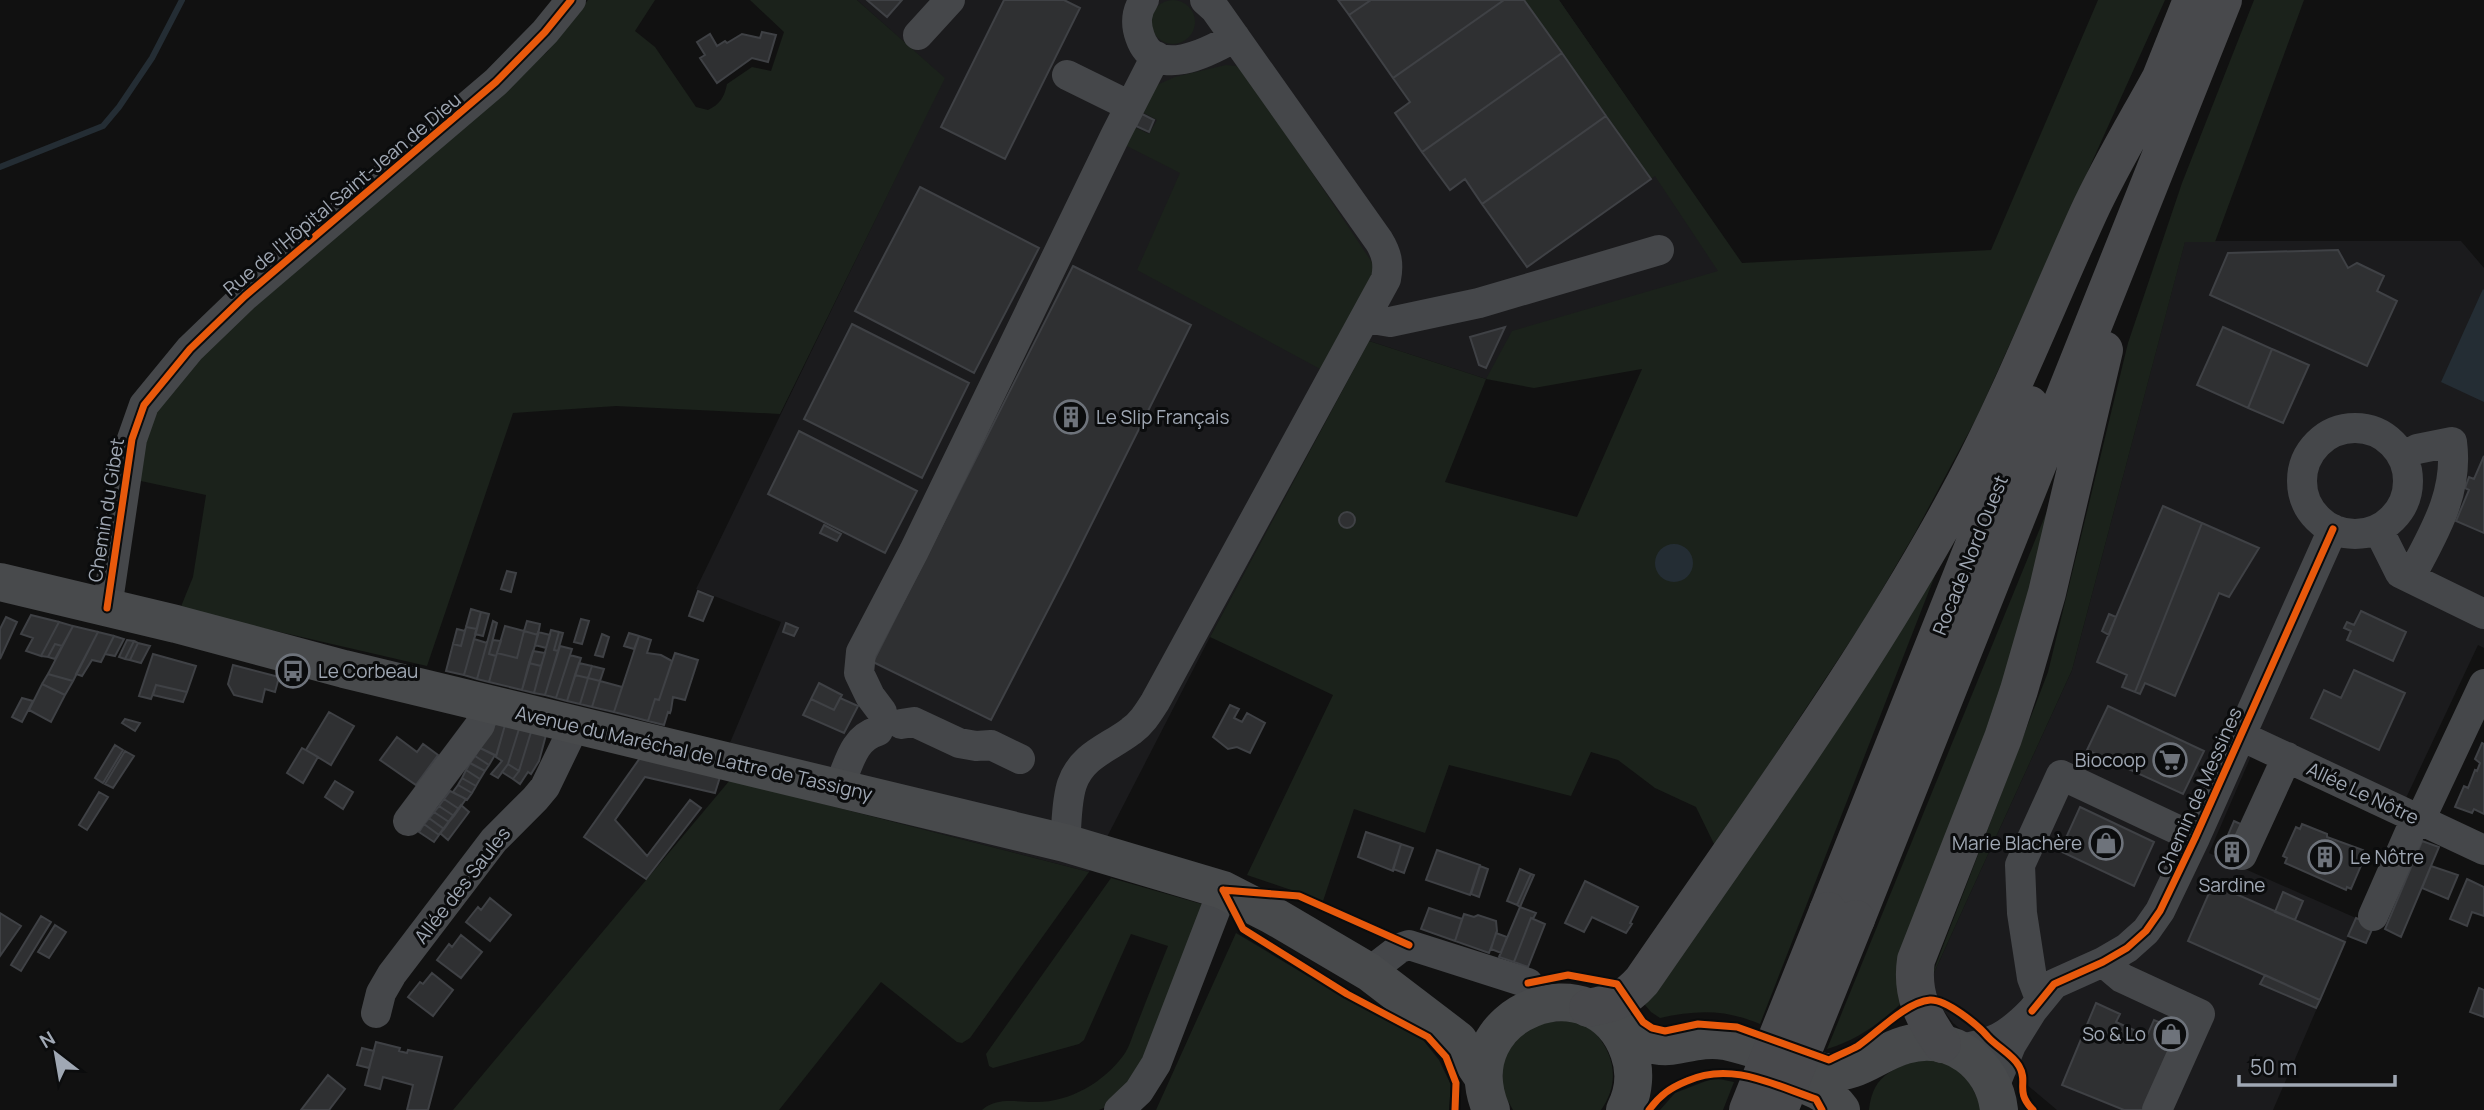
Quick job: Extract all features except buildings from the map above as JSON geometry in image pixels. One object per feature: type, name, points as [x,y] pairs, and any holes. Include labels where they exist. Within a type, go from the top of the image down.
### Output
[{"type":"highway","name":"Rocade Nord Ouest","points":[[1779,1110],[1842,915],[2089,252],[2192,0]]},
{"type":"highway","name":"Rocade Nord Ouest","points":[[1748,1110],[1842,915],[2107,288],[2223,0]]},
{"type":"highway","points":[[1602,1018],[1615,1003],[1626,998],[1642,981],[1793,762],[1901,594],[1964,485],[2001,413],[2089,211],[2163,74]]},
{"type":"highway","points":[[1950,1047],[1928,1024],[1919,1004],[1914,979],[1916,960],[2003,738],[2031,651],[2105,343],[2107,288]]},
{"type":"main road","name":"Avenue du Maréchal de Lattre de Tassigny","points":[[0,582],[1065,843],[1223,890],[1272,915],[1369,972],[1458,1040],[1487,1100]]},
{"type":"main road","name":"Avenue du Maréchal de Lattre de Tassigny","points":[[1369,972],[1466,1013],[1489,1015],[1525,997]]},
{"type":"main road","name":"Avenue du Maréchal de Lattre de Tassigny","points":[[1525,997],[1537,1005],[1571,1003],[1602,1018],[1634,1039],[1654,1046],[1700,1040],[1724,1041],[1823,1072],[1848,1071],[1912,1043],[1950,1047]]},
{"type":"main road","name":"Avenue du Maréchal de Lattre de Tassigny","points":[[1487,1100],[1485,1059],[1491,1043],[1525,997]]},
{"type":"main road","points":[[1602,1018],[1625,1042],[1632,1065],[1633,1081],[1628,1103]]},
{"type":"main road","points":[[1950,1047],[1977,1062],[1999,1102]]},
{"type":"main road","points":[[1628,1103],[1647,1080],[1670,1066],[1694,1056],[1706,1055],[1732,1060],[1804,1084],[1831,1098],[1841,1110]]},
{"type":"main road","name":"Avenue du Maréchal de Lattre de Tassigny","points":[[1852,1110],[1863,1078],[1872,1065],[1885,1055]]},
{"type":"street","name":"Rue de l'Hôpital Saint-Jean de Dieu","points":[[138,417],[153,391],[190,349],[284,262],[496,82],[545,32],[571,0]]},
{"type":"street","points":[[918,35],[950,0]]},
{"type":"street","points":[[1136,2],[1140,38],[1146,49],[1156,56],[1181,61],[1208,53],[1235,37]]},
{"type":"street","points":[[1065,843],[1069,801],[1077,773],[1085,762],[1099,751],[1133,730],[1155,702],[1386,279],[1386,253],[1235,37],[1219,4]]},
{"type":"street","points":[[887,722],[859,673],[861,652],[914,551],[1156,56]]},
{"type":"street","points":[[1067,75],[1130,106]]},
{"type":"street","points":[[1366,318],[1390,322],[1479,303],[1659,250]]},
{"type":"street","name":"Chemin du Gibet","points":[[107,608],[128,462],[138,417]]},
{"type":"street","points":[[2359,428],[2385,436],[2403,457],[2409,476],[2406,496],[2397,513],[2378,528],[2354,534],[2333,529],[2318,519],[2304,495],[2304,467],[2317,444],[2332,433],[2359,428]]},
{"type":"street","points":[[2403,457],[2417,449],[2452,442],[2453,482],[2447,503],[2410,578]]},
{"type":"street","points":[[2378,528],[2400,573],[2484,614]]},
{"type":"street","name":"Chemin de Messines","points":[[1950,1047],[1979,1046],[2000,1038],[2017,1027],[2054,984],[2103,962],[2138,940],[2152,923],[2171,892],[2196,838],[2333,529]]},
{"type":"street","points":[[2373,916],[2484,684]]},
{"type":"street","points":[[408,821],[480,725],[485,703]]},
{"type":"street","points":[[839,787],[855,749],[867,734],[887,722],[914,722],[959,743],[990,746],[1020,759]]},
{"type":"street","name":"Allée des Saules","points":[[376,1013],[381,993],[392,974],[494,840],[545,787],[575,725]]},
{"type":"street","name":"Allée Le Nôtre","points":[[2241,736],[2484,850]]},
{"type":"street","points":[[2242,855],[2287,757]]},
{"type":"street","points":[[2036,1005],[2022,913],[2020,865],[2061,775],[2196,838]]},
{"type":"street","points":[[1119,1110],[1139,1091],[1156,1064],[1223,890]]},
{"type":"street","points":[[2103,962],[2122,978],[2200,1014],[2157,1110]]},
{"type":"street","name":"Chemin de Messines","points":[[1999,1102],[2011,1045],[2036,1005]]},
{"type":"shaded area","points":[[588,0],[655,0],[635,31],[655,47],[696,107],[708,110],[721,100],[727,84],[752,67],[771,71],[784,32],[750,0],[857,0],[945,78],[780,414],[616,406],[513,413],[427,666],[180,609],[193,577],[206,495],[113,475],[123,422],[547,52]]},
{"type":"shaded area","points":[[857,0],[1559,0],[1741,263],[1486,379],[1369,341],[1210,637],[1089,872],[730,780],[729,745],[781,622],[696,589],[944,78]]},
{"type":"shaded area","points":[[1173,0],[1182,1],[1189,6],[1194,13],[1194,31],[1189,38],[1182,43],[1173,44],[1164,43],[1157,38],[1152,31],[1151,22],[1152,13],[1157,6],[1164,1]]},
{"type":"shaded area","points":[[1524,0],[1559,0],[1742,263],[1991,250],[2098,0],[2165,0],[1977,417],[1866,617],[1715,846],[1696,807],[1655,788],[1618,760],[1591,752],[1571,796],[1449,765],[1425,833],[1354,809],[1323,901],[1247,875],[1333,695],[1210,637],[1369,341],[1486,379],[1512,331],[1718,271],[1655,176],[1651,179]],"holes":[[[1642,369],[1577,517],[1445,482],[1486,379],[1534,388]]]},
{"type":"shaded area","points":[[2254,0],[2304,0],[2215,242],[2185,242],[2072,670],[1927,988],[2048,672],[2128,343],[2182,183]]},
{"type":"shaded area","points":[[1226,65],[1236,66],[1245,72],[1373,264],[1373,272],[1322,370],[1137,270],[1180,173],[1125,145],[1134,127],[1149,134],[1157,120],[1142,112],[1157,85],[1175,77]]},
{"type":"shaded area","points":[[2185,241],[2461,241],[2484,268],[2484,648],[2478,645],[2406,798],[2262,731],[2209,853],[2356,918],[2273,1110],[2057,1110],[1953,1023],[1927,988],[2072,670]]},
{"type":"shaded area","points":[[2484,290],[2484,402],[2441,382]]},
{"type":"shaded area","points":[[2063,472],[2023,639],[1905,1000],[1869,1029],[1849,1041],[1827,1049]]},
{"type":"shaded area","points":[[1950,537],[1760,1024],[1710,1012],[1660,1018],[1640,999]]},
{"type":"shaded area","points":[[1674,544],[1687,550],[1693,563],[1687,576],[1674,582],[1661,576],[1655,563],[1661,550]]},
{"type":"shaded area","points":[[730,780],[1089,872],[970,1038],[962,1043],[957,1042],[881,982],[779,1110],[453,1110]]},
{"type":"shaded area","points":[[1111,878],[1205,905],[1140,1076],[1122,1100],[1099,1110],[982,1110],[994,1103],[1047,1101],[1084,1090],[1115,1066],[1130,1044],[1168,946],[1131,934],[1084,1040],[1079,1044],[993,1068],[989,1066],[986,1054]]},
{"type":"shaded area","points":[[1236,933],[1341,996],[1423,1040],[1439,1060],[1451,1085],[1449,1110],[1156,1110]]},
{"type":"shaded area","points":[[1572,1020],[1596,1034],[1608,1052],[1613,1081],[1601,1110],[1513,1110],[1503,1092],[1503,1057],[1530,1024]]},
{"type":"shaded area","points":[[1928,1057],[1965,1073],[1983,1110],[1869,1110],[1871,1097],[1881,1079],[1896,1069]]},
{"type":"shaded area","points":[[1714,1078],[1734,1082],[1723,1110],[1660,1110],[1675,1093]]},
{"type":"waterway","points":[[0,167],[103,126],[152,58],[182,0]]},
{"type":"cycle path","points":[[107,608],[132,439],[144,405],[190,349],[245,296],[496,82],[545,32],[571,0]]},
{"type":"cycle path","points":[[2032,1011],[2054,984],[2127,948],[2146,931],[2160,911],[2333,529]]},
{"type":"cycle path","points":[[1223,890],[1243,929],[1347,994],[1428,1037],[1446,1057],[1456,1083],[1455,1110]]},
{"type":"cycle path","points":[[1223,890],[1299,896],[1409,945]]},
{"type":"cycle path","points":[[1528,983],[1568,975],[1617,984],[1643,1022],[1652,1028],[1665,1031],[1698,1024],[1737,1027],[1829,1060],[1858,1046],[1911,1006],[1930,1000],[1937,1001],[1953,1008],[1969,1020],[2016,1062],[2022,1072],[2024,1097],[2033,1110]]},
{"type":"cycle path","points":[[1649,1110],[1661,1096],[1675,1086],[1703,1075],[1720,1073],[1752,1077],[1784,1087],[1816,1099],[1822,1110]]},
{"type":"place","name":"Le Slip Français","points":[[1071,417]]},
{"type":"place","name":"Le Corbeau","points":[[293,671]]},
{"type":"place","name":"Biocoop","points":[[2170,760]]},
{"type":"place","name":"Marie Blachère","points":[[2106,843]]},
{"type":"place","name":"Sardine","points":[[2232,852]]},
{"type":"place","name":"Le Nôtre","points":[[2325,857]]},
{"type":"place","name":"So & Lo","points":[[2171,1034]]}]
